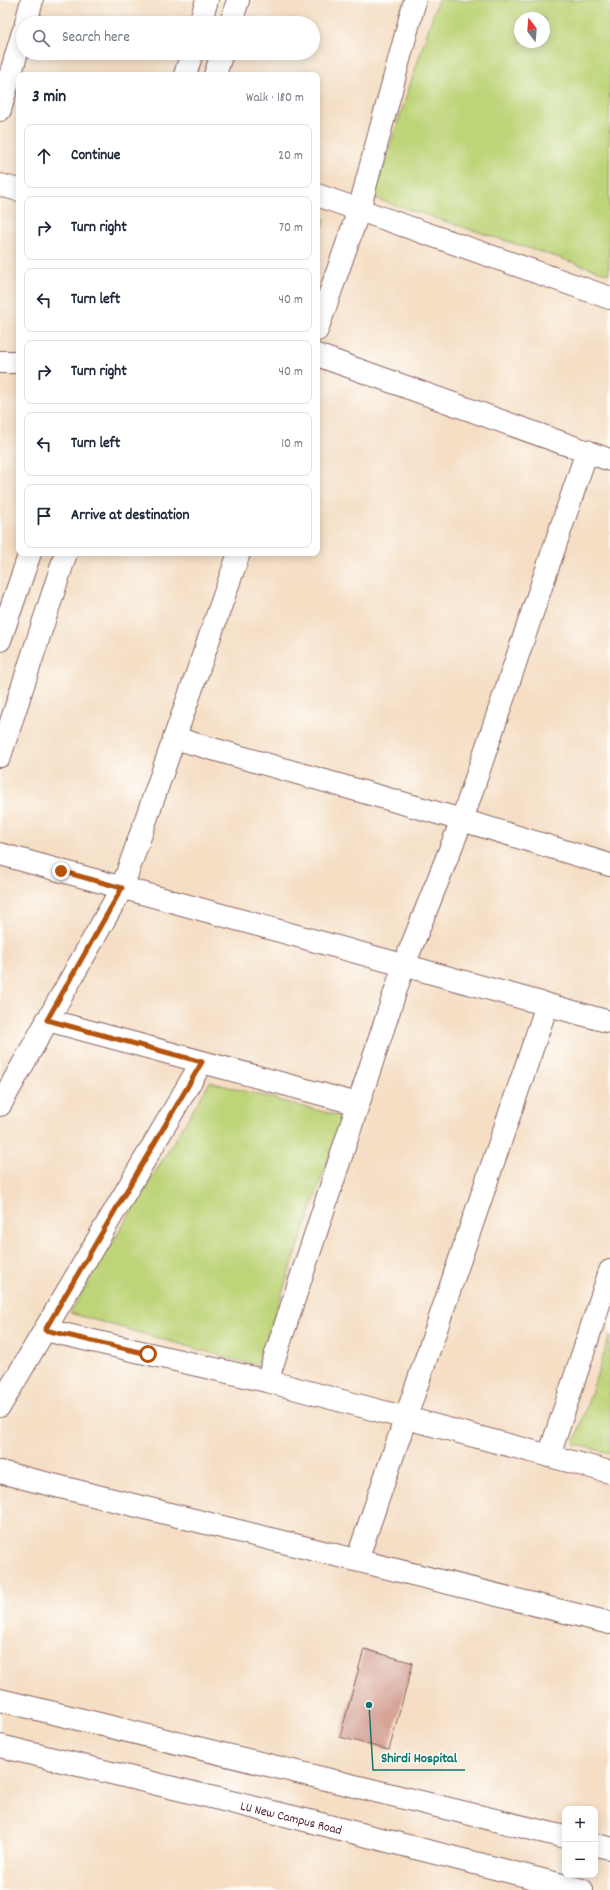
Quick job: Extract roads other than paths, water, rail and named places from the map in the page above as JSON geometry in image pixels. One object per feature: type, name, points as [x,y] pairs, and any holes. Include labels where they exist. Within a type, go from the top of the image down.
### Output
[{"type":"street","points":[[28,16],[32,0]]},
{"type":"street","points":[[202,16],[207,0]]},
{"type":"street","points":[[233,16],[238,0]]},
{"type":"street","points":[[320,321],[359,210],[415,0]]},
{"type":"street","points":[[0,110],[16,56]]},
{"type":"street","points":[[186,72],[190,60]]},
{"type":"street","points":[[216,72],[220,60]]},
{"type":"street","points":[[0,184],[16,189]]},
{"type":"street","points":[[320,196],[610,298]]},
{"type":"street","points":[[320,356],[610,460]]},
{"type":"street","points":[[0,362],[16,362]]},
{"type":"street","points":[[267,1381],[404,965],[462,820],[587,451]]},
{"type":"street","points":[[0,640],[29,556]]},
{"type":"street","points":[[0,756],[65,556]]},
{"type":"street","points":[[0,1105],[122,888],[238,556]]},
{"type":"street","points":[[174,738],[462,820],[608,859]]},
{"type":"street","points":[[0,854],[610,1022]]},
{"type":"street","points":[[357,1560],[547,1005]]},
{"type":"street","points":[[47,1020],[358,1104]]},
{"type":"street","points":[[0,1406],[202,1062]]},
{"type":"street","points":[[549,1456],[610,1271]]},
{"type":"street","points":[[45,1330],[267,1381],[610,1472]]},
{"type":"street","points":[[0,1472],[610,1623]]},
{"type":"street","points":[[0,1700],[562,1836]]},
{"type":"street","name":"LU New Campus Road","points":[[0,1746],[285,1815],[582,1890]]},
{"type":"street","points":[[598,1846],[610,1848]]},
{"type":"place","name":"Shirdi Hospital","points":[[369,1705]]}]
